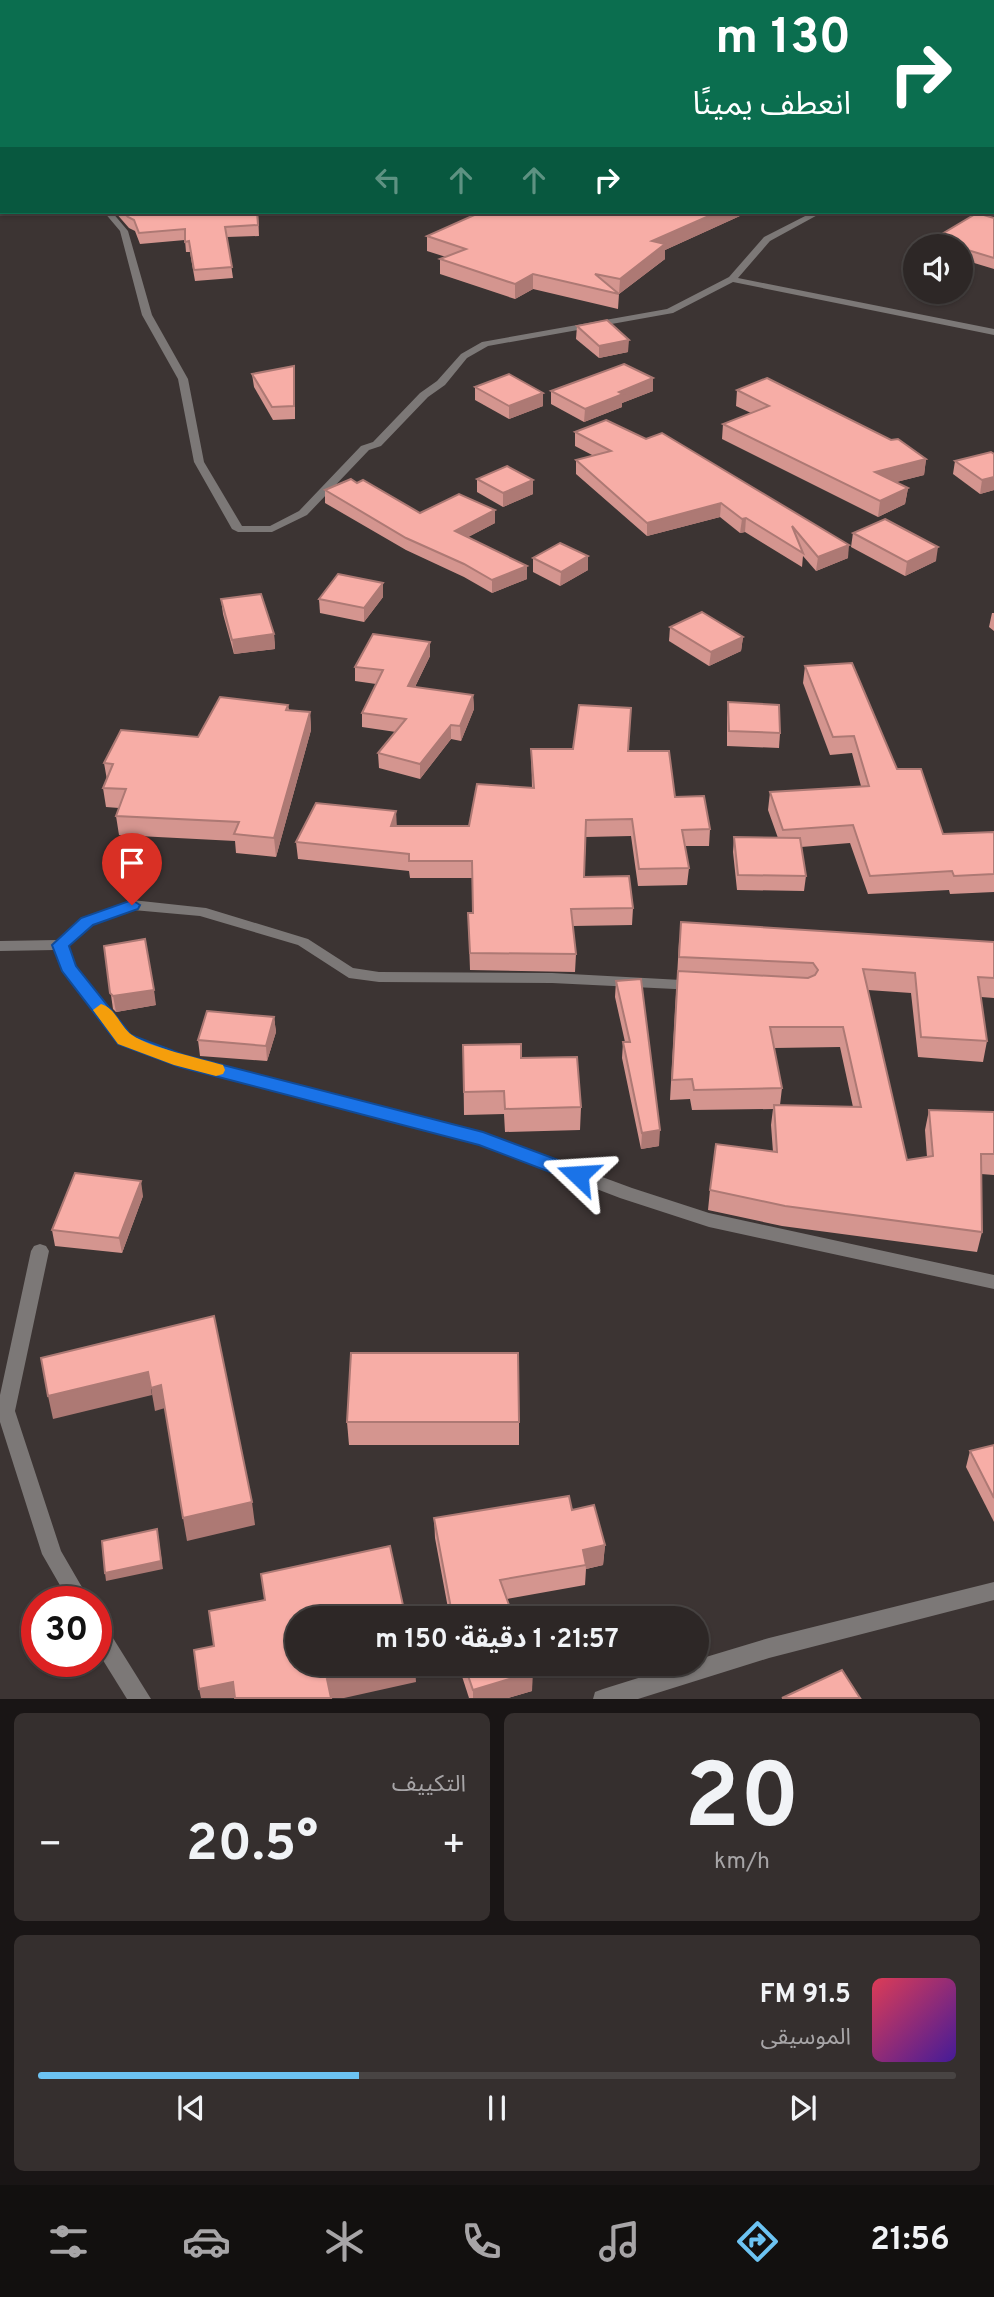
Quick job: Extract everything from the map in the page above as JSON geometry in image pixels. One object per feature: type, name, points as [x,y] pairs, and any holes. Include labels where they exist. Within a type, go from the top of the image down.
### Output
[{"type":"street","points":[[110,214],[124,231],[147,315],[183,379],[199,462],[238,529],[272,529],[303,513],[365,448],[377,444],[464,356],[485,344],[670,311],[732,279],[768,239],[815,214]]},
{"type":"street","points":[[732,279],[994,332]]},
{"type":"street","points":[[0,946],[61,945],[87,922],[132,905],[201,911],[303,942],[349,973],[379,977],[552,978],[712,986]]},
{"type":"street","points":[[61,945],[68,967],[125,1040],[180,1060],[483,1139],[626,1193],[709,1220],[994,1282]]},
{"type":"street","points":[[40,1251],[6,1411],[52,1554],[70,1586]]},
{"type":"street","points":[[603,1699],[769,1648],[994,1591]]},
{"type":"street","points":[[112,1654],[141,1699]]},
{"type":"building","points":[[125,214],[257,214],[258,225],[225,227],[232,267],[194,270],[189,241],[185,242],[185,229],[139,233],[134,220]]},
{"type":"building","points":[[476,214],[713,214],[652,241],[665,244],[620,279],[595,274],[619,294],[533,274],[515,284],[440,259],[466,249],[427,236]]},
{"type":"building","points":[[975,214],[994,218],[994,258],[973,252],[973,234],[942,234]]},
{"type":"building","points":[[607,320],[629,340],[599,346],[577,326]]},
{"type":"building","points":[[624,364],[653,378],[619,392],[623,394],[585,409],[551,391]]},
{"type":"building","points":[[294,366],[294,406],[272,407],[252,374]]},
{"type":"building","points":[[509,374],[543,393],[509,406],[475,387]]},
{"type":"building","points":[[767,378],[891,440],[898,439],[926,459],[875,472],[908,488],[880,501],[723,424],[769,406],[737,390]]},
{"type":"building","points":[[606,420],[646,439],[662,433],[849,545],[818,557],[792,526],[803,553],[746,518],[742,519],[721,503],[647,523],[576,460],[611,451],[575,432]]},
{"type":"building","points":[[991,452],[994,454],[994,477],[982,480],[955,461]]},
{"type":"building","points":[[507,466],[533,480],[503,493],[477,479]]},
{"type":"building","points":[[351,479],[357,483],[363,480],[420,513],[459,494],[495,510],[455,531],[527,566],[492,580],[406,538],[325,490]]},
{"type":"building","points":[[885,519],[938,547],[907,562],[853,533]]},
{"type":"building","points":[[560,543],[588,556],[561,572],[533,558]]},
{"type":"building","points":[[338,574],[383,583],[364,608],[319,599]]},
{"type":"building","points":[[261,594],[274,634],[232,640],[221,599]]},
{"type":"building","points":[[702,612],[743,637],[711,652],[670,627]]},
{"type":"building","points":[[373,634],[430,642],[408,686],[473,695],[460,726],[451,725],[420,764],[378,753],[406,719],[362,713],[383,670],[355,667]]},
{"type":"building","points":[[852,663],[897,769],[921,769],[943,834],[994,832],[994,874],[954,876],[952,871],[870,876],[853,825],[783,830],[770,792],[869,786],[854,736],[833,737],[805,666]]},
{"type":"building","points":[[220,697],[288,705],[286,710],[310,712],[274,838],[234,834],[239,822],[116,816],[126,789],[103,788],[113,764],[104,763],[121,730],[198,737]]},
{"type":"building","points":[[728,702],[779,705],[780,733],[729,731]]},
{"type":"building","points":[[579,705],[631,708],[628,751],[669,751],[675,797],[704,796],[710,829],[682,830],[689,868],[639,869],[632,819],[586,820],[584,877],[629,876],[633,908],[571,909],[576,954],[470,953],[468,913],[473,913],[472,861],[409,861],[409,854],[296,842],[316,803],[396,811],[391,826],[469,826],[477,784],[534,788],[531,749],[573,749]]},
{"type":"building","points":[[734,837],[800,838],[806,876],[738,875]]},
{"type":"building","points":[[681,922],[994,942],[994,978],[978,977],[987,1041],[921,1037],[915,973],[863,969],[907,1160],[933,1156],[929,1110],[994,1112],[994,1154],[981,1154],[982,1232],[785,1206],[710,1190],[716,1144],[777,1152],[774,1105],[861,1107],[843,1027],[770,1027],[782,1088],[694,1090],[692,1079],[672,1080],[678,971],[808,978],[818,970],[813,963],[679,957]]},
{"type":"building","points":[[145,939],[154,990],[113,996],[110,993],[104,946]]},
{"type":"building","points":[[641,979],[660,1130],[642,1133],[623,1042],[630,1042],[616,981]]},
{"type":"building","points":[[207,1011],[274,1017],[266,1046],[198,1040]]},
{"type":"building","points":[[521,1044],[521,1058],[577,1057],[581,1107],[505,1109],[504,1091],[464,1092],[463,1045]]},
{"type":"building","points":[[75,1173],[141,1181],[119,1238],[52,1230]]},
{"type":"building","points":[[214,1316],[252,1502],[183,1518],[161,1385],[151,1388],[148,1372],[48,1396],[41,1358]]},
{"type":"building","points":[[351,1353],[518,1353],[519,1422],[347,1422]]},
{"type":"building","points":[[994,1445],[994,1498],[970,1451]]},
{"type":"building","points":[[569,1496],[572,1510],[594,1505],[605,1545],[583,1550],[586,1565],[500,1580],[509,1606],[451,1606],[434,1518]]},
{"type":"building","points":[[157,1529],[161,1561],[105,1573],[102,1541]]},
{"type":"building","points":[[390,1546],[403,1606],[285,1606],[285,1676],[341,1676],[327,1679],[331,1698],[235,1698],[233,1682],[199,1689],[194,1650],[214,1646],[209,1611],[265,1600],[261,1574]]},
{"type":"building","points":[[842,1670],[860,1698],[782,1698]]},
{"type":"building","points":[[468,1676],[520,1676],[473,1690]]},
{"type":"slow traffic","points":[[101,1010],[125,1040],[216,1070]]},
{"type":"route","points":[[132,905],[87,922],[61,945],[68,967],[125,1040],[180,1060],[483,1139],[578,1175]]}]
